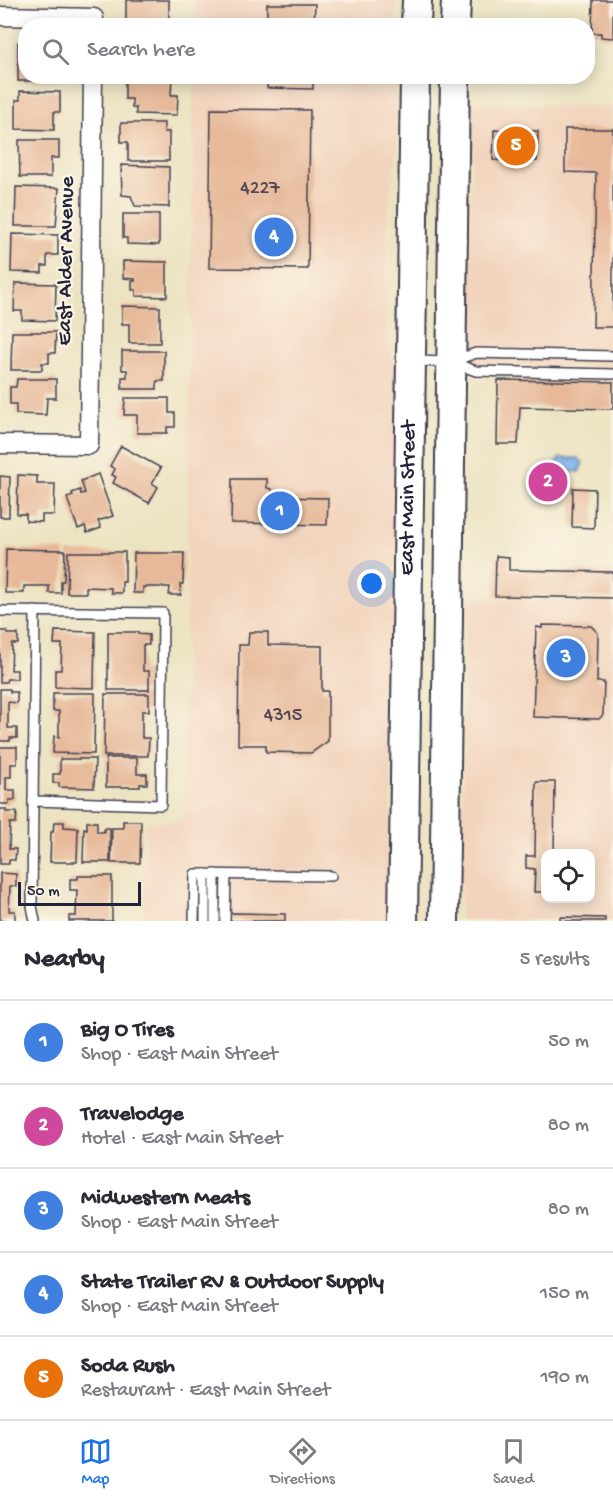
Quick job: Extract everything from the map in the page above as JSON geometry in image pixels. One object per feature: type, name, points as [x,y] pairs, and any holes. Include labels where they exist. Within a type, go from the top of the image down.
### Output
[{"type":"main road","points":[[416,18],[417,0]]},
{"type":"main road","points":[[455,18],[456,0]]},
{"type":"main road","name":"East Main Street","points":[[403,921],[416,84]]},
{"type":"main road","name":"East Main Street","points":[[444,921],[455,84]]},
{"type":"street","points":[[0,16],[94,14]]},
{"type":"street","name":"East Alder Avenue","points":[[0,444],[88,445],[93,84]]},
{"type":"lane","points":[[451,362],[476,354],[613,356]]},
{"type":"lane","points":[[412,361],[451,362],[476,371],[613,374]]},
{"type":"lane","points":[[0,611],[163,614],[160,805],[33,801]]},
{"type":"lane","points":[[35,611],[32,906],[35,921]]},
{"type":"lane","points":[[194,921],[195,874],[331,876]]},
{"type":"lane","points":[[205,921],[210,874]]},
{"type":"lane","points":[[210,874],[215,921]]},
{"type":"lane","points":[[225,921],[226,875]]},
{"type":"shaded area","points":[[195,0],[396,0],[396,18],[195,18]]},
{"type":"shaded area","points":[[194,84],[397,84],[397,150],[387,217],[386,330],[398,384],[389,921],[144,921],[145,821],[183,822]]},
{"type":"shaded area","points":[[473,103],[613,106],[613,367],[468,363]]},
{"type":"shaded area","points":[[466,598],[613,600],[613,921],[461,921]]},
{"type":"water","points":[[560,458],[578,458],[583,463],[579,472],[556,470],[556,463]]},
{"type":"building","points":[[126,0],[169,0],[169,18],[126,18]]},
{"type":"building","points":[[593,0],[613,0],[613,38],[601,37],[601,33],[595,33],[595,18],[592,18]]},
{"type":"building","points":[[267,4],[315,4],[314,18],[267,18]]},
{"type":"building","points":[[125,84],[172,84],[171,95],[178,95],[177,115],[136,114],[136,108],[132,108],[132,99],[125,99]]},
{"type":"building","points":[[267,84],[313,84],[313,89],[267,88]]},
{"type":"building","points":[[20,91],[60,92],[60,112],[54,112],[54,130],[16,129],[16,100],[20,100]]},
{"type":"building","points":[[211,109],[310,110],[308,269],[209,268]]},
{"type":"building","points":[[121,123],[164,123],[164,132],[169,132],[169,161],[128,161],[128,142],[121,142]]},
{"type":"building","points":[[565,129],[613,129],[613,327],[593,327],[596,173],[565,172]]},
{"type":"building","points":[[494,130],[538,131],[537,161],[493,160]]},
{"type":"building","points":[[19,140],[59,140],[59,158],[51,158],[51,177],[20,177]]},
{"type":"building","points":[[121,165],[169,167],[169,207],[135,206],[131,196],[122,195]]},
{"type":"building","points":[[16,187],[59,188],[56,226],[15,226]]},
{"type":"building","points":[[123,214],[159,214],[159,245],[127,244],[127,238],[123,238]]},
{"type":"building","points":[[12,234],[58,235],[58,255],[47,255],[47,266],[42,266],[42,273],[11,272]]},
{"type":"building","points":[[123,261],[167,262],[167,297],[136,296],[136,290],[132,290],[132,281],[135,279],[123,278]]},
{"type":"building","points":[[15,283],[56,284],[55,321],[22,320],[22,311],[14,311]]},
{"type":"building","points":[[122,306],[160,307],[160,343],[129,343],[129,324],[122,324]]},
{"type":"building","points":[[12,332],[56,332],[55,353],[49,353],[49,363],[42,363],[42,370],[11,370]]},
{"type":"building","points":[[122,351],[164,351],[164,381],[157,381],[157,389],[122,389],[122,377],[127,377],[127,370],[122,370]]},
{"type":"building","points":[[17,379],[56,379],[56,398],[47,398],[46,415],[16,414],[16,404],[10,404],[10,387],[16,387]]},
{"type":"building","points":[[498,380],[613,382],[613,409],[520,407],[518,444],[497,444]]},
{"type":"building","points":[[125,398],[169,398],[169,413],[175,413],[175,427],[167,427],[167,433],[137,433],[137,415],[124,415]]},
{"type":"building","points":[[121,446],[161,468],[152,483],[158,487],[149,503],[113,483],[116,477],[112,475],[115,469],[110,466]]},
{"type":"building","points":[[98,474],[113,516],[98,521],[101,528],[87,533],[85,526],[78,529],[67,498],[80,490],[81,494],[85,493],[81,481]]},
{"type":"building","points":[[18,475],[37,476],[37,484],[55,484],[54,515],[42,515],[42,522],[26,521],[26,514],[17,514]]},
{"type":"building","points":[[0,476],[10,477],[9,517],[0,517]]},
{"type":"building","points":[[232,479],[267,479],[267,488],[272,489],[272,497],[328,498],[327,525],[231,523]]},
{"type":"building","points":[[573,488],[595,489],[594,528],[572,527]]},
{"type":"building","points":[[6,549],[65,550],[64,581],[61,581],[61,593],[49,593],[49,586],[24,586],[24,593],[5,593]]},
{"type":"building","points":[[68,552],[125,552],[125,582],[122,582],[122,593],[111,593],[111,588],[86,587],[86,593],[67,593]]},
{"type":"building","points":[[134,553],[184,553],[181,595],[169,595],[170,587],[143,587],[143,593],[133,593]]},
{"type":"building","points":[[496,556],[509,557],[509,570],[613,572],[613,598],[495,596]]},
{"type":"building","points":[[542,625],[591,626],[598,633],[597,682],[604,682],[603,715],[599,719],[533,717],[536,627],[542,628]]},
{"type":"building","points":[[0,631],[18,634],[18,644],[12,644],[11,670],[17,670],[17,679],[7,679],[6,682],[0,682]]},
{"type":"building","points":[[55,631],[95,632],[94,688],[55,687],[55,670],[61,670],[62,644],[54,644]]},
{"type":"building","points":[[108,632],[138,632],[138,634],[149,635],[149,645],[143,645],[143,671],[149,671],[149,690],[108,690]]},
{"type":"building","points":[[249,632],[268,632],[268,645],[322,646],[322,691],[328,691],[328,741],[311,753],[266,752],[266,745],[238,745],[239,645],[248,645]]},
{"type":"building","points":[[0,689],[17,692],[17,703],[8,702],[8,728],[17,728],[17,738],[10,738],[10,741],[0,741]]},
{"type":"building","points":[[53,693],[95,693],[94,754],[53,753],[54,736],[59,737],[59,711],[53,711]]},
{"type":"building","points":[[105,694],[149,694],[149,711],[142,711],[142,738],[149,738],[148,756],[104,756]]},
{"type":"building","points":[[0,747],[17,747],[17,764],[11,764],[11,777],[6,777],[6,790],[15,790],[15,800],[9,800],[9,804],[0,804]]},
{"type":"building","points":[[106,758],[137,758],[137,774],[147,774],[147,784],[140,784],[140,787],[106,787]]},
{"type":"building","points":[[60,759],[95,759],[94,788],[59,787],[59,783],[53,783],[53,774],[60,774]]},
{"type":"building","points":[[536,782],[555,782],[554,849],[541,849],[541,892],[534,892],[535,869],[526,868],[526,856],[535,856]]},
{"type":"building","points":[[0,809],[6,809],[6,812],[17,812],[16,823],[10,823],[9,849],[16,849],[15,860],[9,860],[9,864],[0,864]]},
{"type":"building","points":[[123,821],[141,821],[140,863],[111,863],[112,828],[123,828]]},
{"type":"building","points":[[54,822],[64,822],[64,827],[78,828],[77,862],[50,862],[51,832],[53,832]]},
{"type":"building","points":[[87,822],[97,822],[97,832],[104,832],[104,828],[110,828],[110,862],[83,862],[84,828],[87,829]]},
{"type":"building","points":[[0,873],[16,874],[16,886],[10,886],[9,911],[15,911],[15,921],[0,921]]},
{"type":"building","points":[[78,876],[112,876],[112,921],[69,921],[69,916],[76,916],[77,890],[70,890],[70,879],[78,879]]},
{"type":"building","points":[[229,913],[285,914],[285,921],[229,921]]},
{"type":"building","points":[[560,917],[605,918],[605,921],[560,921]]},
{"type":"place","name":"Soda Rush","points":[[516,146]]},
{"type":"place","name":"State Trailer RV & Outdoor Supply","points":[[274,237]]},
{"type":"place","name":"Travelodge","points":[[548,482]]},
{"type":"place","name":"Big O Tires","points":[[280,511]]},
{"type":"place","name":"Midwestern Meats","points":[[566,658]]}]
